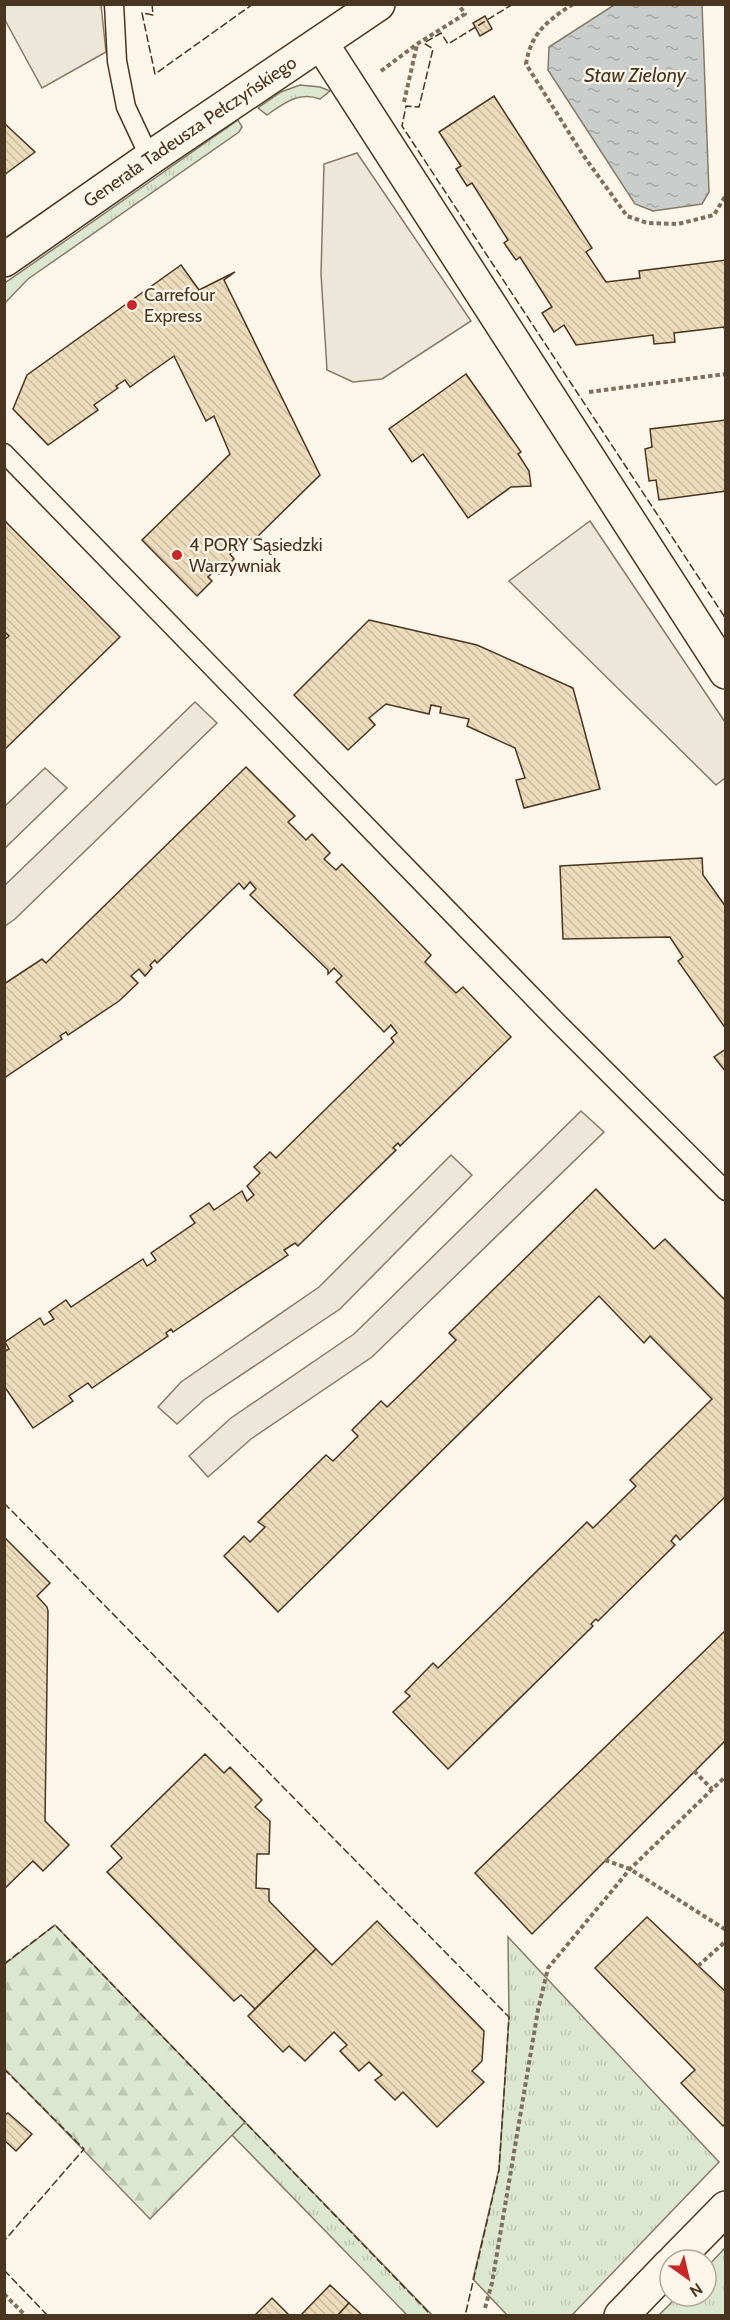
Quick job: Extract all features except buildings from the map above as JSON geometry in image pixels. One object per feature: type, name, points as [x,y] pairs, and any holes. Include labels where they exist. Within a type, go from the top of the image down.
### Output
[{"type":"street","name":"Generała Tadeusza Pełczyńskiego","points":[[4,260],[378,4]]},
{"type":"street","points":[[321,43],[726,672]]},
{"type":"street","points":[[687,2248],[726,2208]]},
{"type":"street","points":[[621,2316],[658,2277]]},
{"type":"lane","points":[[114,4],[117,61],[126,107],[150,158]]},
{"type":"lane","points":[[4,453],[558,1023],[726,1191]]},
{"type":"path","points":[[573,4],[547,21],[529,46],[526,64],[583,155],[627,216],[647,222],[678,224],[714,215],[725,197]]},
{"type":"path","points":[[403,106],[417,44]]},
{"type":"path","points":[[587,392],[726,374]]},
{"type":"path","points":[[694,1771],[712,1789]]},
{"type":"path","points":[[485,2308],[492,2283],[538,2010],[548,1968],[630,1869],[726,1776]]},
{"type":"path","points":[[605,1860],[630,1869],[726,1930]]},
{"type":"path","points":[[698,1966],[726,1941]]},
{"type":"path","points":[[4,2294],[26,2316]]},
{"type":"green space","points":[[300,85],[320,87],[330,91],[320,99],[298,97],[267,115],[258,108],[281,92]]},
{"type":"green space","points":[[238,120],[242,127],[239,132],[28,279],[5,303],[5,283]]},
{"type":"green space","points":[[55,1925],[245,2122],[150,2219],[5,2069],[5,1964]]},
{"type":"green space","points":[[508,1937],[719,2162],[572,2315],[507,2315],[473,2279],[499,2169],[509,2017]]},
{"type":"green space","points":[[245,2122],[432,2315],[407,2315],[232,2135]]},
{"type":"green space","points":[[725,2248],[725,2315],[659,2315],[666,2308],[718,2308],[718,2255]]},
{"type":"shaded area","points":[[4,5],[101,5],[106,52],[42,88],[5,20]]},
{"type":"shaded area","points":[[357,153],[471,321],[382,379],[353,382],[327,370],[321,274],[324,164]]},
{"type":"shaded area","points":[[590,521],[725,722],[725,778],[716,785],[509,581]]},
{"type":"shaded area","points":[[195,702],[217,723],[15,919],[5,926],[5,885]]},
{"type":"shaded area","points":[[45,768],[67,788],[5,848],[5,806]]},
{"type":"shaded area","points":[[581,1111],[604,1132],[372,1357],[251,1439],[208,1477],[189,1456],[231,1418],[354,1334]]},
{"type":"shaded area","points":[[451,1155],[472,1175],[340,1309],[205,1399],[177,1424],[158,1407],[181,1382],[319,1287]]},
{"type":"water","name":"Staw Zielony","points":[[614,5],[702,5],[709,192],[702,204],[653,211],[635,204],[548,70],[549,47]]},
{"type":"fence","points":[[152,4],[153,15],[142,13],[155,74],[253,4]]},
{"type":"fence","points":[[513,4],[448,44],[441,33],[424,43],[433,49],[419,107],[406,106],[402,126],[726,619]]},
{"type":"fence","points":[[4,1503],[509,2017],[499,2170],[465,2316]]},
{"type":"fence","points":[[4,1964],[55,1925],[432,2316]]},
{"type":"fence","points":[[4,2069],[84,2149],[4,2241]]},
{"type":"fence","points":[[4,2270],[48,2316]]},
{"type":"place","name":"Carrefour Express","points":[[132,305]]},
{"type":"place","name":"4 PORY Sąsiedzki Warzywniak","points":[[177,555]]}]
